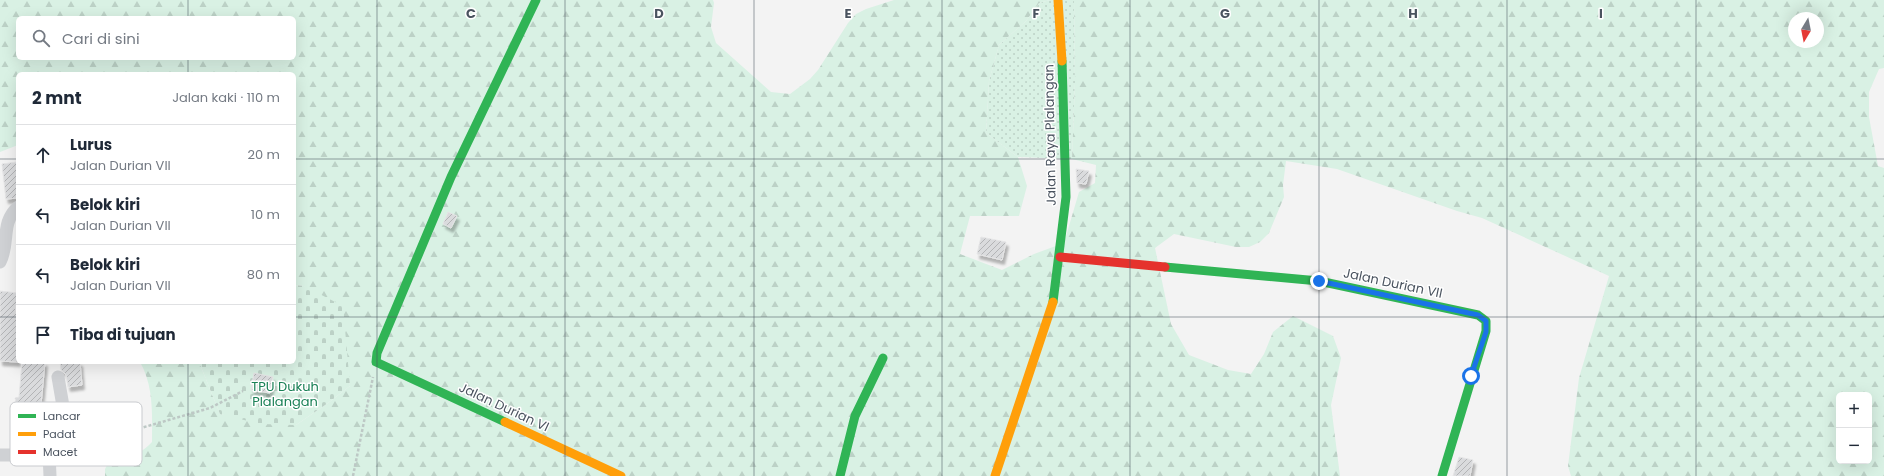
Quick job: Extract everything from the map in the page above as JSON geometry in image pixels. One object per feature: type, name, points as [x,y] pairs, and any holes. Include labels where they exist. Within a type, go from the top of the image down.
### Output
[{"type":"street","points":[[376,362],[377,353],[451,177],[536,0]]},
{"type":"street","name":"Jalan Raya Plalangan","points":[[995,476],[1053,304],[1060,257],[1066,197],[1062,55],[1058,0]]},
{"type":"street","points":[[0,262],[3,252],[7,222],[16,209]]},
{"type":"street","name":"Jalan Durian VII","points":[[1060,257],[1319,281],[1478,315],[1486,321],[1486,332],[1471,376],[1442,476]]},
{"type":"street","points":[[840,476],[855,416],[883,358]]},
{"type":"street","name":"Jalan Durian VI","points":[[376,362],[621,476]]},
{"type":"street","points":[[58,377],[62,402]]},
{"type":"street","points":[[50,466],[50,476]]},
{"type":"path","points":[[353,476],[376,362]]},
{"type":"path","points":[[142,427],[210,408],[243,390]]},
{"type":"green space","points":[[0,0],[713,0],[714,3],[711,27],[716,43],[771,92],[790,94],[810,79],[818,70],[848,23],[856,14],[866,9],[894,0],[1050,0],[1039,3],[1026,21],[999,45],[989,81],[986,133],[1018,157],[1027,186],[1019,216],[970,216],[960,254],[1002,270],[1034,254],[1064,243],[1079,192],[1095,183],[1096,165],[1072,159],[1075,82],[1074,0],[1884,0],[1884,68],[1879,69],[1869,92],[1869,117],[1878,166],[1884,168],[1884,476],[1571,476],[1568,466],[1579,378],[1609,276],[1482,218],[1457,211],[1337,169],[1286,161],[1283,185],[1284,197],[1269,233],[1260,242],[1249,247],[1236,247],[1174,234],[1155,248],[1171,324],[1189,355],[1228,370],[1251,374],[1264,354],[1273,332],[1293,316],[1333,336],[1341,358],[1331,405],[1340,476],[105,476],[106,466],[142,466],[142,450],[152,442],[152,411],[150,391],[145,371],[141,364],[200,364],[220,414],[296,425],[350,386],[348,370],[304,286],[296,285],[296,72],[16,72],[16,146],[0,152]]},
{"type":"green space","points":[[1050,0],[1074,0],[1075,82],[1072,159],[1018,157],[986,133],[989,81],[999,45],[1026,21],[1039,3]]},
{"type":"green space","name":"TPU Dukuh Plalangan","points":[[296,285],[304,286],[343,306],[350,386],[296,425],[260,424],[220,414],[200,364],[296,364]]},
{"type":"building","points":[[16,162],[16,198],[6,199],[2,164]]},
{"type":"building","points":[[1076,169],[1089,171],[1086,184],[1077,183]]},
{"type":"building","points":[[448,212],[457,216],[451,228],[443,224]]},
{"type":"building","points":[[981,237],[1006,242],[1002,260],[977,254]]},
{"type":"building","points":[[0,291],[16,293],[16,362],[0,361]]},
{"type":"building","points":[[22,364],[45,364],[41,402],[16,402],[15,398],[19,397]]},
{"type":"building","points":[[60,364],[80,364],[82,385],[68,387],[66,375],[61,370]]},
{"type":"building","points":[[254,373],[273,377],[270,393],[251,390]]},
{"type":"building","points":[[1459,457],[1473,460],[1470,476],[1453,476]]},
{"type":"traffic: fast","points":[[505,422],[376,362],[377,353],[451,177],[536,0]]},
{"type":"traffic: fast","points":[[1053,302],[1066,197],[1062,61]]},
{"type":"traffic: fast","points":[[1165,267],[1319,281],[1478,315],[1486,321],[1486,331],[1442,476]]},
{"type":"traffic: fast","points":[[840,476],[855,416],[883,358]]},
{"type":"traffic: slow","points":[[1058,0],[1062,61]]},
{"type":"traffic: slow","points":[[995,476],[1053,302]]},
{"type":"traffic: slow","points":[[505,422],[621,476]]},
{"type":"traffic: jam","points":[[1060,257],[1165,267]]},
{"type":"route","points":[[1319,281],[1478,315],[1486,321],[1486,332],[1471,376]]}]
